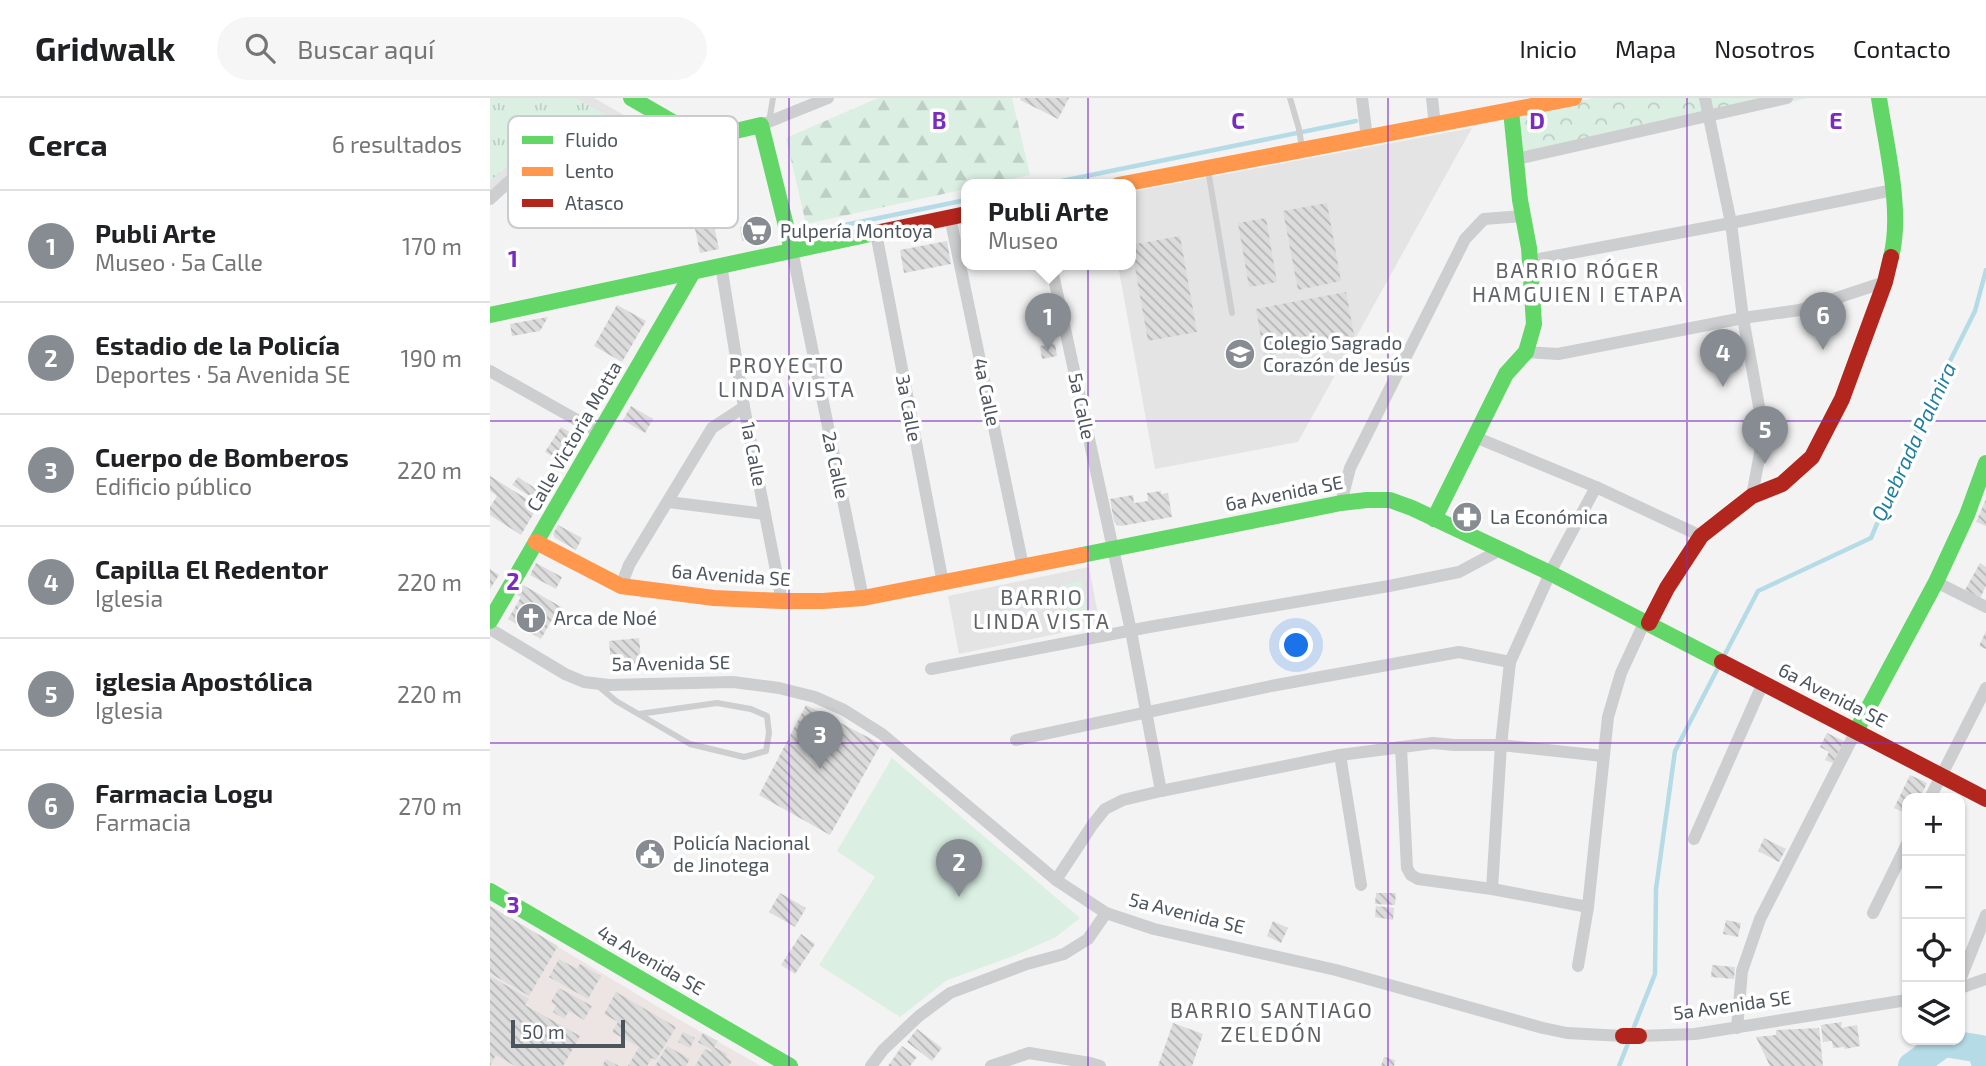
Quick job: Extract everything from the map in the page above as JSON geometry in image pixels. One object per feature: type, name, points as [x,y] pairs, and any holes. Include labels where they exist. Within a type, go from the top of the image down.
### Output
[{"type":"street","points":[[631,98],[662,116]]},
{"type":"street","points":[[738,131],[765,125],[828,98]]},
{"type":"street","points":[[1362,98],[1367,138]]},
{"type":"street","points":[[1432,98],[1435,126]]},
{"type":"street","points":[[1136,182],[1435,126],[1516,106],[1574,98]]},
{"type":"street","points":[[1705,98],[1731,223],[1743,318],[1760,412],[1760,453],[1752,496]]},
{"type":"street","points":[[1517,159],[1787,98]]},
{"type":"street","points":[[1578,966],[1588,907],[1608,718],[1620,673],[1667,588],[1701,536],[1752,496],[1782,484],[1812,457],[1842,399],[1885,282],[1896,239],[1893,190],[1879,98]]},
{"type":"street","points":[[1434,519],[1506,374],[1526,352],[1534,324],[1517,159],[1516,106]]},
{"type":"street","points":[[765,125],[792,250]]},
{"type":"street","points":[[490,199],[508,182]]},
{"type":"street","points":[[1529,261],[1893,190]]},
{"type":"street","points":[[490,315],[958,216]]},
{"type":"street","points":[[1341,503],[1350,468],[1465,239],[1484,219],[1523,216]]},
{"type":"street","name":"3a Calle","points":[[876,233],[943,583]]},
{"type":"street","name":"2a Calle","points":[[792,250],[863,598]]},
{"type":"street","name":"1a Calle","points":[[721,265],[744,407],[782,601]]},
{"type":"street","name":"4a Calle","points":[[968,270],[1023,566]]},
{"type":"street","name":"5a Calle","points":[[1052,270],[1131,631],[1161,791]]},
{"type":"street","name":"Calle Victoria Motta","points":[[490,621],[693,272]]},
{"type":"street","points":[[1526,352],[1558,354],[1743,318],[1800,310],[1885,282]]},
{"type":"street","points":[[490,371],[600,433]]},
{"type":"street","points":[[621,586],[629,565],[712,428],[744,407]]},
{"type":"street","points":[[1475,437],[1596,486],[1701,536]]},
{"type":"street","points":[[1737,1028],[1742,971],[1760,919],[1936,582],[1968,515],[1986,463]]},
{"type":"street","points":[[1492,889],[1501,746],[1510,662],[1550,573],[1596,486]]},
{"type":"street","name":"6a Avenida SE","points":[[536,542],[621,586],[714,598],[823,601],[863,598],[943,583],[1341,503],[1390,500],[1550,573],[1986,799]]},
{"type":"street","points":[[668,502],[765,514]]},
{"type":"street","points":[[931,669],[1459,572],[1502,549]]},
{"type":"street","points":[[1936,582],[1986,607]]},
{"type":"street","name":"5a Avenida SE","points":[[490,629],[565,674],[584,682],[733,682],[779,688],[815,697],[844,710],[882,734],[1056,880],[1106,913],[1154,929],[1336,970],[1567,1033],[1631,1036],[1695,1034],[1902,1001]]},
{"type":"street","points":[[1016,740],[1270,686],[1459,652],[1510,662]]},
{"type":"street","points":[[1694,839],[1763,682]]},
{"type":"street","points":[[1933,793],[1986,688]]},
{"type":"street","points":[[1056,880],[1105,809],[1123,800],[1161,791],[1340,755],[1433,743],[1501,746],[1603,756]]},
{"type":"street","points":[[1401,747],[1407,868],[1411,876],[1588,907]]},
{"type":"street","points":[[1340,755],[1361,885]]},
{"type":"street","points":[[1873,913],[1902,854]]},
{"type":"street","name":"4a Avenida SE","points":[[490,891],[790,1066]]},
{"type":"street","points":[[871,1066],[883,1050],[919,1016],[950,993],[1027,964],[1064,954],[1088,939],[1106,913]]},
{"type":"street","points":[[1965,968],[1986,915]]},
{"type":"street","points":[[1965,986],[1986,979]]},
{"type":"street","points":[[991,1066],[1029,1053],[1100,1066]]},
{"type":"lane","points":[[765,125],[773,98]]},
{"type":"lane","points":[[1290,98],[1302,150]]},
{"type":"lane","points":[[1208,168],[1232,313]]},
{"type":"lane","points":[[596,684],[609,696],[639,714],[690,744],[744,757],[766,751],[769,733],[767,716],[751,709],[717,703],[639,714]]},
{"type":"shaded area","points":[[490,98],[594,98],[626,116],[508,116],[508,177],[490,193]]},
{"type":"shaded area","name":"Colegio Sagrado Corazón de Jesús","points":[[1472,128],[1298,442],[1155,469],[1119,270],[1136,270],[1136,191]]},
{"type":"shaded area","points":[[1089,567],[1100,625],[959,654],[948,596]]},
{"type":"shaded area","points":[[490,906],[680,1020],[761,1066],[490,1066]]},
{"type":"green space","points":[[490,98],[576,98],[608,116],[508,116],[508,166],[490,181]]},
{"type":"green space","points":[[878,98],[1012,98],[1030,175],[1012,179],[961,179],[961,190],[806,224],[786,138]]},
{"type":"green space","points":[[1595,98],[1703,98],[1707,119],[1518,156],[1513,113]]},
{"type":"green space","points":[[1708,98],[1808,98],[1711,118]]},
{"type":"green space","points":[[1081,581],[1088,617],[1070,620],[1063,585]]},
{"type":"green space","points":[[892,758],[1080,918],[1056,937],[947,980],[900,1017],[819,965],[875,877],[837,851]]},
{"type":"building","points":[[1069,98],[1058,119],[1020,100]]},
{"type":"building","points":[[1327,203],[1341,281],[1298,290],[1283,211]]},
{"type":"building","points":[[1266,218],[1277,282],[1249,287],[1238,223]]},
{"type":"building","points":[[760,223],[763,237],[742,241],[740,227]]},
{"type":"building","points":[[695,228],[714,228],[719,249],[700,253]]},
{"type":"building","points":[[1180,236],[1197,332],[1148,341],[1135,270],[1136,244]]},
{"type":"building","points":[[947,241],[951,264],[904,273],[900,250]]},
{"type":"building","points":[[1346,292],[1355,340],[1264,356],[1256,309]]},
{"type":"building","points":[[617,305],[646,321],[622,362],[594,346]]},
{"type":"building","points":[[548,317],[540,331],[512,336],[510,324]]},
{"type":"building","points":[[1055,344],[1057,356],[1042,359],[1040,346]]},
{"type":"building","points":[[631,406],[653,419],[645,433],[623,420]]},
{"type":"building","points":[[561,427],[580,438],[565,464],[545,452]]},
{"type":"building","points":[[490,476],[538,506],[521,535],[490,515],[490,507],[497,496],[490,491]]},
{"type":"building","points":[[518,477],[544,494],[539,502],[512,485]]},
{"type":"building","points":[[1161,491],[1161,494],[1168,493],[1172,517],[1121,526],[1114,521],[1110,499],[1133,495],[1134,503],[1148,501],[1147,493]]},
{"type":"building","points":[[1986,499],[1986,526],[1976,522]]},
{"type":"building","points":[[558,525],[582,538],[576,550],[555,538],[553,534]]},
{"type":"building","points":[[536,563],[562,577],[556,589],[530,575]]},
{"type":"building","points":[[1980,563],[1986,567],[1986,586],[1980,598],[1965,590]]},
{"type":"building","points":[[490,569],[499,575],[490,589]]},
{"type":"building","name":"Arca de Noé","points":[[523,585],[563,608],[557,618],[554,616],[541,639],[508,619],[521,597],[517,595]]},
{"type":"building","points":[[1986,631],[1986,649],[1979,646]]},
{"type":"building","points":[[639,638],[642,670],[612,673],[609,641]]},
{"type":"building","points":[[806,705],[881,744],[830,835],[759,795]]},
{"type":"building","points":[[1827,733],[1844,741],[1833,763],[1825,760],[1829,752],[1820,747]]},
{"type":"building","points":[[1910,775],[1927,783],[1922,793],[1902,793],[1902,812],[1894,808]]},
{"type":"building","points":[[1764,838],[1786,849],[1779,862],[1758,851]]},
{"type":"building","points":[[780,893],[806,908],[795,927],[769,912]]},
{"type":"building","points":[[1376,893],[1396,893],[1395,905],[1375,904]]},
{"type":"building","points":[[490,906],[558,946],[529,996],[490,973]]},
{"type":"building","points":[[1376,906],[1394,908],[1393,920],[1375,917]]},
{"type":"building","points":[[1726,920],[1741,923],[1738,937],[1723,934]]},
{"type":"building","points":[[1273,921],[1288,928],[1281,943],[1267,936]]},
{"type":"building","points":[[801,934],[815,944],[795,974],[781,965]]},
{"type":"building","points":[[559,959],[577,969],[580,964],[601,976],[588,999],[549,977]]},
{"type":"building","points":[[1712,965],[1735,967],[1734,979],[1711,977]]},
{"type":"building","points":[[490,976],[529,999],[525,1005],[580,1036],[563,1066],[515,1066],[496,1055],[490,1066]]},
{"type":"building","points":[[559,988],[592,1006],[584,1020],[569,1011],[564,1019],[553,1012],[556,1005],[551,1002]]},
{"type":"building","points":[[616,992],[676,1027],[656,1060],[652,1058],[647,1066],[628,1066],[639,1047],[612,1032],[618,1022],[604,1014]]},
{"type":"building","points":[[1842,1022],[1841,1028],[1857,1025],[1860,1046],[1833,1048],[1832,1041],[1823,1042],[1821,1025]]},
{"type":"building","points":[[1173,1023],[1203,1034],[1192,1066],[1158,1066]]},
{"type":"building","points":[[1819,1028],[1823,1066],[1770,1066],[1756,1037],[1776,1035],[1776,1030]]},
{"type":"building","points":[[917,1029],[942,1048],[932,1061],[907,1042]]},
{"type":"building","points":[[683,1032],[695,1038],[690,1048],[678,1042]]},
{"type":"building","points":[[703,1033],[718,1041],[714,1047],[727,1054],[726,1057],[732,1061],[729,1066],[695,1066],[705,1049],[711,1052],[712,1050],[698,1042]]},
{"type":"building","points":[[667,1046],[690,1059],[686,1066],[655,1066]]},
{"type":"building","points":[[902,1046],[917,1057],[910,1066],[888,1066]]},
{"type":"building","points":[[1384,1057],[1395,1060],[1394,1066],[1381,1066]]},
{"type":"building","points":[[606,1059],[619,1066],[602,1066]]},
{"type":"waterway","points":[[1071,179],[1356,121]]},
{"type":"waterway","points":[[806,233],[961,201]]},
{"type":"waterway","name":"Quebrada Palmira","points":[[1723,658],[1758,591],[1871,538],[1923,415],[1975,311],[1986,270]]},
{"type":"waterway","name":"Quebrada Palmira","points":[[1632,1032],[1655,974],[1656,889],[1675,751],[1719,666]]},
{"type":"waterway","name":"Quebrada Palmira","points":[[1619,1066],[1629,1041]]},
{"type":"waterway","points":[[1912,1066],[1944,1043],[1981,1049],[1986,1066]]},
{"type":"traffic: fast","points":[[631,98],[662,116]]},
{"type":"traffic: fast","points":[[1879,98],[1894,199],[1891,257]]},
{"type":"traffic: fast","points":[[1434,519],[1506,374],[1526,352],[1534,324],[1529,248],[1520,200],[1511,111]]},
{"type":"traffic: fast","points":[[738,130],[761,125],[792,250]]},
{"type":"traffic: fast","points":[[490,315],[880,232]]},
{"type":"traffic: fast","points":[[490,621],[693,272]]},
{"type":"traffic: fast","points":[[1856,731],[1936,582],[1967,515],[1986,463]]},
{"type":"traffic: fast","points":[[1082,555],[1341,503],[1390,500],[1550,573],[1722,662]]},
{"type":"traffic: fast","points":[[490,891],[790,1066]]},
{"type":"traffic: slow","points":[[1136,182],[1574,98]]},
{"type":"traffic: slow","points":[[536,542],[621,586],[714,598],[782,601],[863,598],[1082,555]]},
{"type":"traffic: jam","points":[[880,232],[961,215]]},
{"type":"traffic: jam","points":[[1649,623],[1667,588],[1701,536],[1752,496],[1782,484],[1812,457],[1842,399],[1885,282],[1891,257]]},
{"type":"traffic: jam","points":[[1722,662],[1986,799]]},
{"type":"traffic: jam","points":[[1623,1036],[1639,1036]]},
{"type":"place","name":"Pulpería Montoya","points":[[757,231]]},
{"type":"place","name":"Farmacia Logu","points":[[1823,350]]},
{"type":"place","name":"Publi Arte","points":[[1048,351]]},
{"type":"place","name":"Colegio Sagrado Corazón de Jesús","points":[[1240,354]]},
{"type":"place","name":"Capilla El Redentor","points":[[1723,387]]},
{"type":"place","name":"iglesia Apostólica","points":[[1765,464]]},
{"type":"place","name":"La Económica","points":[[1467,517]]},
{"type":"place","name":"Arca de Noé","points":[[531,618]]},
{"type":"place","name":"Cuerpo de Bomberos","points":[[820,769]]},
{"type":"place","name":"Policía Nacional de Jinotega","points":[[650,854]]},
{"type":"place","name":"Estadio de la Policía","points":[[959,897]]},
{"type":"district","name":"BARRIO RÓGER HAMGUIEN I ETAPA","points":[[1578,283]]},
{"type":"district","name":"PROYECTO LINDA VISTA","points":[[787,378]]},
{"type":"district","name":"BARRIO LINDA VISTA","points":[[1042,610]]},
{"type":"district","name":"BARRIO SANTIAGO ZELEDÓN","points":[[1272,1023]]}]
